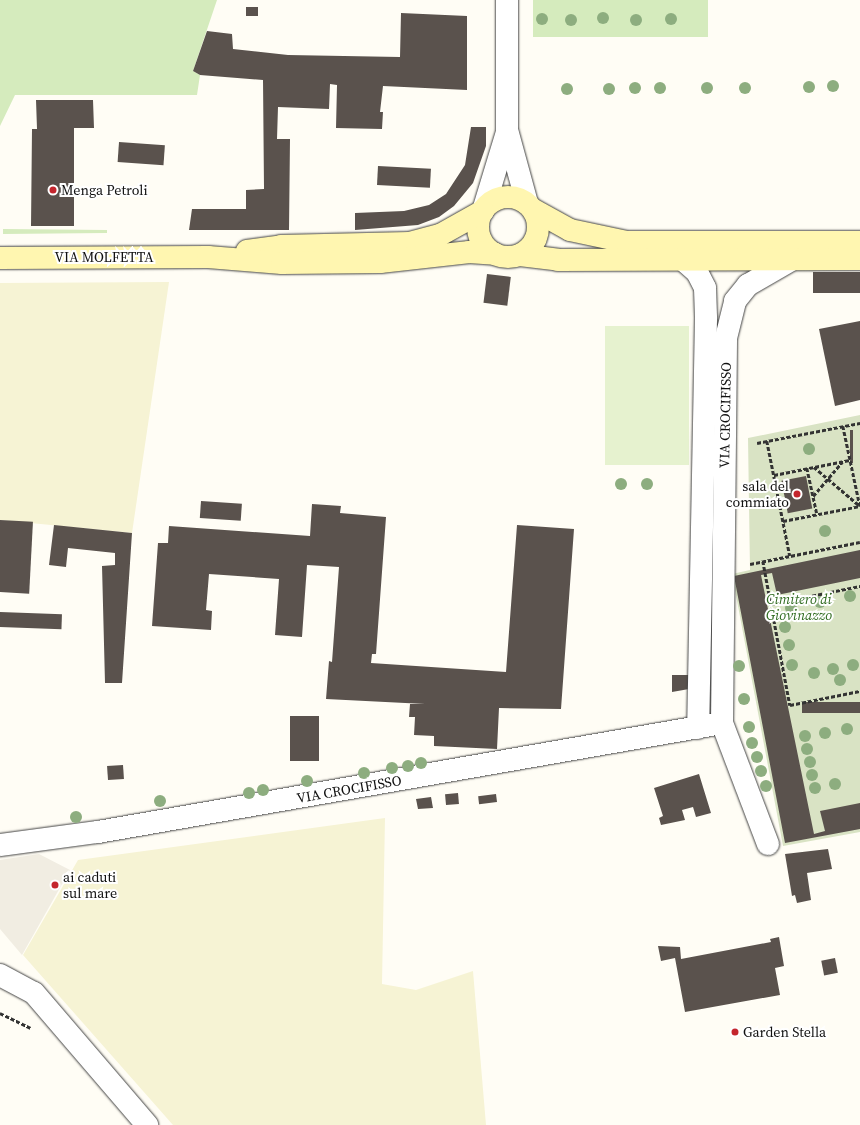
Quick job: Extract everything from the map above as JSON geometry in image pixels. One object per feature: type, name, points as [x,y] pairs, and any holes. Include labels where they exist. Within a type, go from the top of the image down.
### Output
[{"type":"main road","points":[[208,257],[281,246],[410,243],[440,235],[483,211],[498,198],[513,197],[570,230],[627,242],[860,242]]},
{"type":"main road","points":[[520,255],[536,241],[538,220],[530,206]]},
{"type":"main road","points":[[483,211],[478,228],[480,239],[495,254]]},
{"type":"main road","points":[[208,257],[282,263],[387,261],[469,252],[495,254],[508,258],[520,255],[558,260],[860,259]]},
{"type":"main road","name":"VIA MOLFETTA","points":[[0,258],[208,257]]},
{"type":"street","points":[[483,211],[507,130],[507,0]]},
{"type":"street","points":[[507,130],[530,206]]},
{"type":"street","name":"VIA CROCIFISSO","points":[[682,259],[697,272],[705,288],[706,319],[698,728]]},
{"type":"street","name":"VIA CROCIFISSO","points":[[0,845],[98,832],[722,723],[729,319],[735,300],[748,285],[793,259]]},
{"type":"street","points":[[722,723],[768,844]]},
{"type":"street","points":[[0,975],[34,993],[147,1125]]},
{"type":"path","points":[[757,443],[860,423]]},
{"type":"path","points":[[843,426],[860,506]]},
{"type":"path","points":[[767,441],[790,556]]},
{"type":"path","points":[[774,475],[850,460]]},
{"type":"path","points":[[813,496],[843,461]]},
{"type":"path","points":[[814,467],[860,506]]},
{"type":"path","points":[[807,468],[817,514]]},
{"type":"path","points":[[855,483],[860,482]]},
{"type":"path","points":[[783,521],[860,506]]},
{"type":"path","points":[[750,564],[860,542]]},
{"type":"path","points":[[763,561],[790,705],[860,691]]},
{"type":"path","points":[[771,604],[860,586]]},
{"type":"shaded area","points":[[169,282],[132,533],[0,520],[0,283]]},
{"type":"shaded area","points":[[385,818],[382,984],[416,990],[473,971],[486,1125],[173,1125],[23,955],[78,860]]},
{"type":"shaded area","points":[[39,854],[70,870],[22,955],[0,929],[0,860]]},
{"type":"green space","points":[[0,0],[217,0],[193,71],[200,75],[197,95],[15,95],[0,126]]},
{"type":"green space","points":[[533,0],[708,0],[708,37],[533,37]]},
{"type":"green space","points":[[3,229],[107,230],[107,233],[3,234]]},
{"type":"green space","points":[[605,326],[689,326],[689,465],[605,465]]},
{"type":"green space","name":"Cimitero di Giovinazzo","points":[[860,415],[860,832],[783,846],[732,574],[750,570],[748,438]]},
{"type":"building","points":[[246,7],[258,7],[258,16],[246,16]]},
{"type":"building","points":[[401,13],[467,16],[467,90],[383,86],[380,112],[383,112],[382,129],[336,128],[337,85],[330,84],[329,109],[278,107],[277,139],[290,139],[289,230],[189,230],[192,209],[246,209],[246,190],[264,189],[263,80],[200,75],[193,71],[207,31],[232,34],[233,49],[288,55],[400,57]]},
{"type":"building","points":[[36,100],[93,100],[94,128],[74,128],[74,226],[31,226],[32,129],[37,129]]},
{"type":"building","points":[[471,127],[486,127],[486,146],[473,183],[454,206],[439,217],[418,225],[355,230],[355,213],[404,211],[429,205],[446,194],[465,165]]},
{"type":"building","points":[[119,142],[165,145],[163,165],[118,162]]},
{"type":"building","points":[[378,166],[431,169],[430,188],[377,185]]},
{"type":"building","points":[[813,272],[860,272],[860,293],[813,293]]},
{"type":"building","points":[[487,274],[511,277],[507,306],[483,303]]},
{"type":"building","points":[[860,321],[860,400],[835,406],[819,329]]},
{"type":"building","points":[[850,430],[853,430],[853,463],[850,463]]},
{"type":"building","name":"sala del commiato","points":[[806,476],[812,508],[788,513],[781,481]]},
{"type":"building","points":[[201,501],[242,504],[241,521],[200,518]]},
{"type":"building","points":[[312,504],[341,506],[340,513],[386,517],[376,654],[372,654],[371,663],[506,672],[517,525],[574,529],[561,709],[499,708],[497,749],[434,746],[434,736],[414,735],[415,717],[409,717],[410,704],[425,704],[326,699],[329,661],[332,662],[339,567],[307,565],[302,637],[275,635],[279,579],[209,574],[206,610],[212,611],[211,630],[152,626],[158,543],[168,543],[169,526],[310,536]]},
{"type":"building","points":[[0,520],[33,522],[29,594],[0,592]]},
{"type":"building","points":[[54,525],[132,533],[122,683],[105,683],[102,566],[115,565],[115,553],[68,548],[66,567],[49,565]]},
{"type":"building","points":[[860,550],[860,578],[777,595],[772,573],[761,575],[814,834],[825,831],[820,811],[860,803],[860,829],[785,843],[734,576]]},
{"type":"building","points":[[0,612],[62,614],[61,629],[0,627]]},
{"type":"building","points":[[672,675],[689,675],[689,689],[672,692]]},
{"type":"building","points":[[802,702],[860,702],[860,713],[802,713]]},
{"type":"building","points":[[290,716],[319,716],[319,761],[290,761]]},
{"type":"building","points":[[123,765],[124,779],[108,780],[107,766]]},
{"type":"building","points":[[699,774],[711,813],[696,817],[693,807],[682,810],[685,820],[661,825],[659,818],[663,816],[654,788]]},
{"type":"building","points":[[458,793],[459,804],[446,805],[445,794]]},
{"type":"building","points":[[496,794],[497,802],[479,804],[478,796]]},
{"type":"building","points":[[431,797],[433,808],[418,809],[416,799]]},
{"type":"building","points":[[828,849],[832,869],[807,873],[811,900],[797,903],[795,895],[792,896],[785,854]]},
{"type":"building","points":[[779,937],[784,966],[775,968],[780,995],[685,1012],[675,958],[661,961],[658,946],[680,947],[681,959],[771,942],[770,939]]},
{"type":"building","points":[[835,958],[838,973],[824,975],[821,961]]},
{"type":"place","name":"Menga Petroli","points":[[53,190]]},
{"type":"place","name":"sala del commiato","points":[[797,494]]},
{"type":"place","name":"ai caduti sul mare","points":[[55,885]]},
{"type":"place","name":"Garden Stella","points":[[735,1032]]}]
